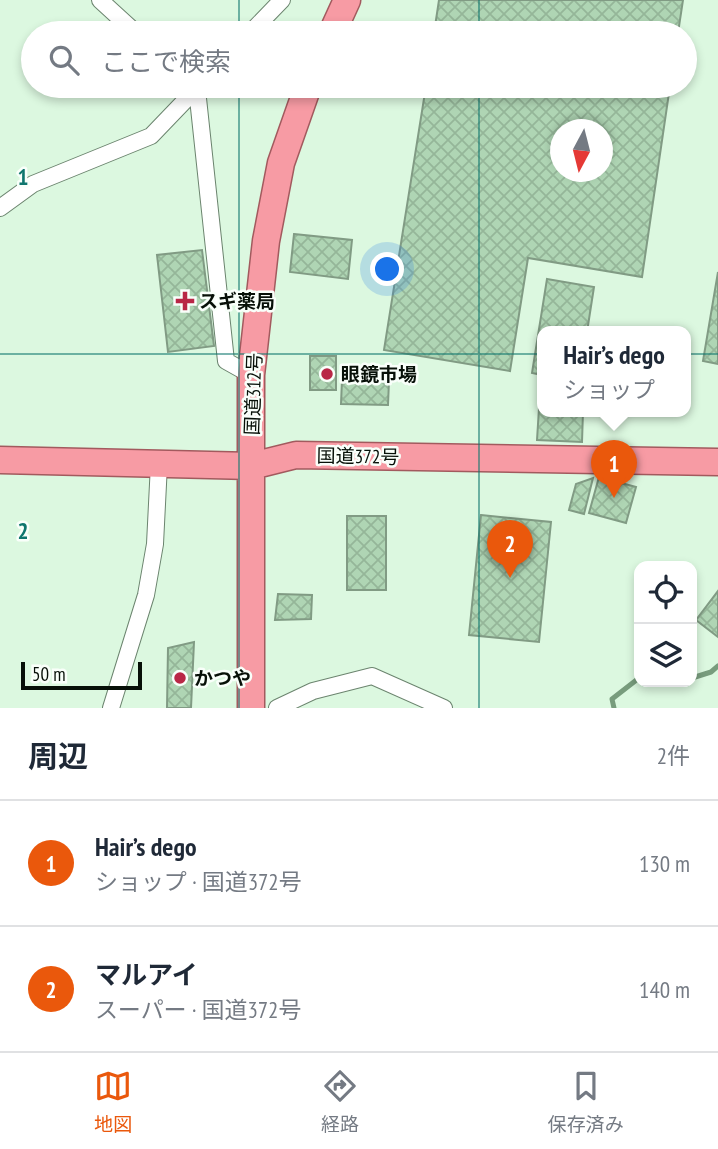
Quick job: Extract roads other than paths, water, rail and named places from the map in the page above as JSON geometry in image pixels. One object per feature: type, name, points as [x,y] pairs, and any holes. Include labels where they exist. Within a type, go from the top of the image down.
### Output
[{"type":"highway","points":[[337,21],[347,0]]},
{"type":"highway","name":"国道312号","points":[[251,708],[251,375],[266,241],[281,163],[304,98]]},
{"type":"highway","name":"国道372号","points":[[0,460],[252,466],[296,454],[718,462]]},
{"type":"street","points":[[100,0],[123,21]]},
{"type":"street","points":[[262,21],[282,0]]},
{"type":"street","points":[[0,208],[33,184],[151,136],[186,98]]},
{"type":"street","points":[[197,98],[226,361],[251,375]]},
{"type":"street","points":[[111,708],[146,595],[155,544],[159,464]]},
{"type":"street","points":[[277,708],[313,691],[372,676],[444,708]]},
{"type":"waterway","points":[[697,676],[711,672],[718,666]]},
{"type":"waterway","points":[[614,708],[612,699],[634,682]]},
{"type":"place","name":"スギ薬局","points":[[185,301]]},
{"type":"place","name":"眼鏡市場","points":[[327,374]]},
{"type":"place","name":"Hair’s dego","points":[[614,498]]},
{"type":"place","name":"マルアイ","points":[[510,578]]},
{"type":"place","name":"かつや","points":[[180,678]]}]
